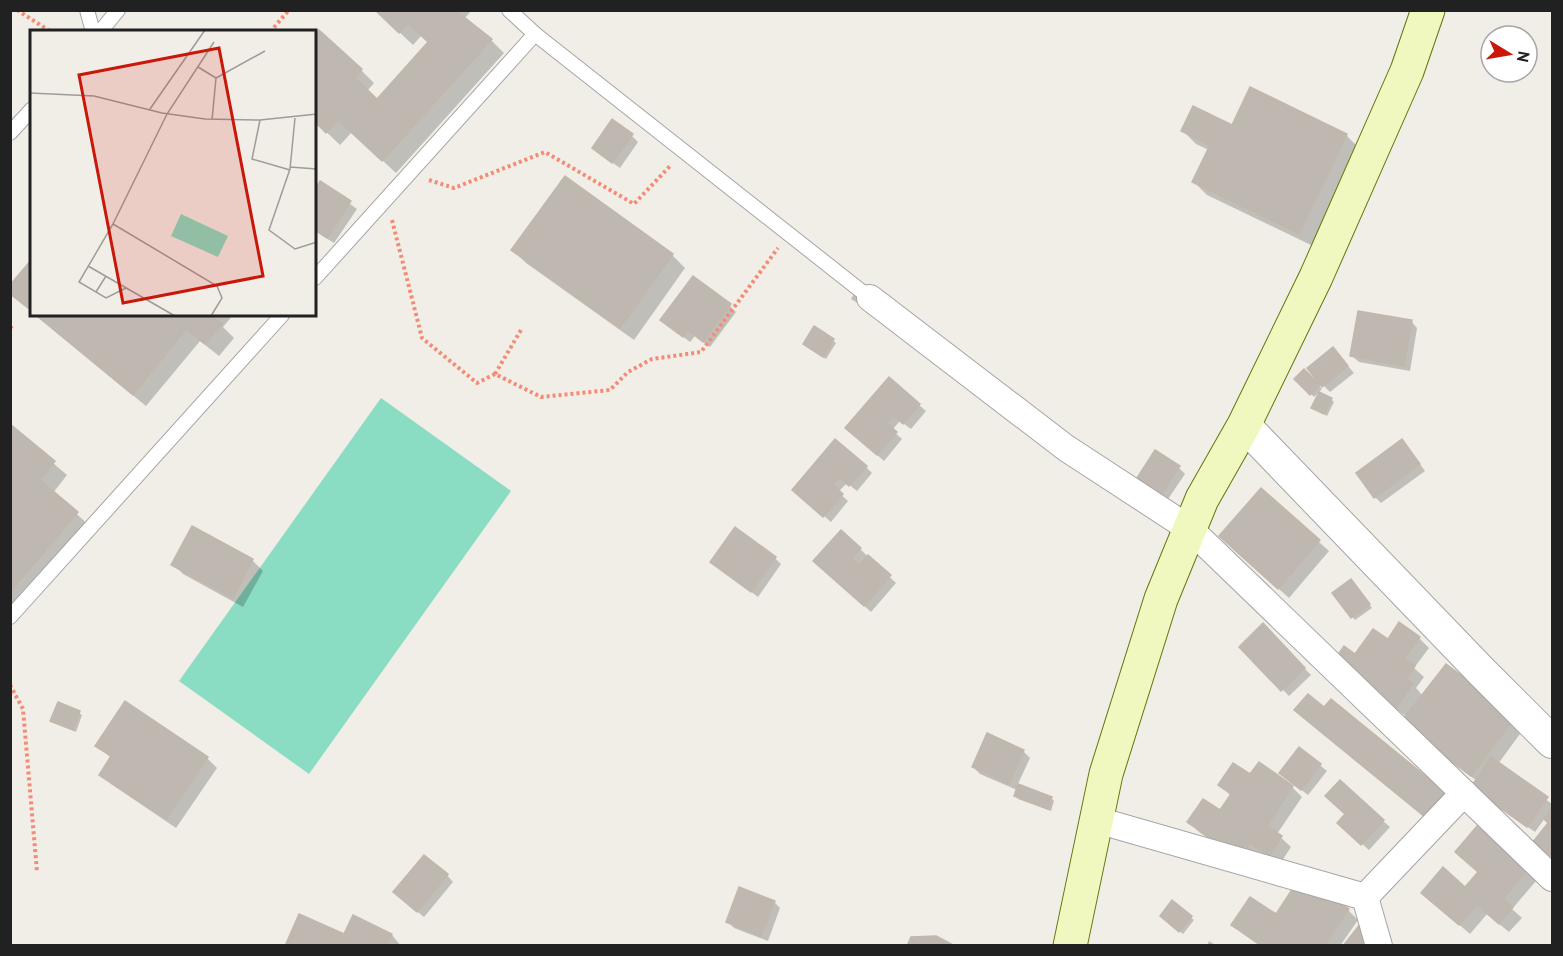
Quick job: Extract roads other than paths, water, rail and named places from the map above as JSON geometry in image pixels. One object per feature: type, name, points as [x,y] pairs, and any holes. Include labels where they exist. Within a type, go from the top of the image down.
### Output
[{"type":"main road","points":[[1071,945],[1106,774],[1161,599],[1202,499],[1244,425],[1316,277],[1407,71],[1428,10]]},
{"type":"street","points":[[870,298],[1066,448],[1190,529],[1552,878]]},
{"type":"street","points":[[1244,425],[1552,742]]},
{"type":"street","points":[[1365,897],[1464,793]]},
{"type":"street","points":[[1097,820],[1365,897]]},
{"type":"street","points":[[1365,897],[1379,945]]},
{"type":"lane","points":[[87,10],[92,30]]},
{"type":"lane","points":[[102,30],[118,10]]},
{"type":"lane","points":[[509,10],[535,34],[870,298]]},
{"type":"lane","points":[[316,277],[535,34]]},
{"type":"lane","points":[[10,134],[30,112]]},
{"type":"lane","points":[[10,617],[281,316]]}]
